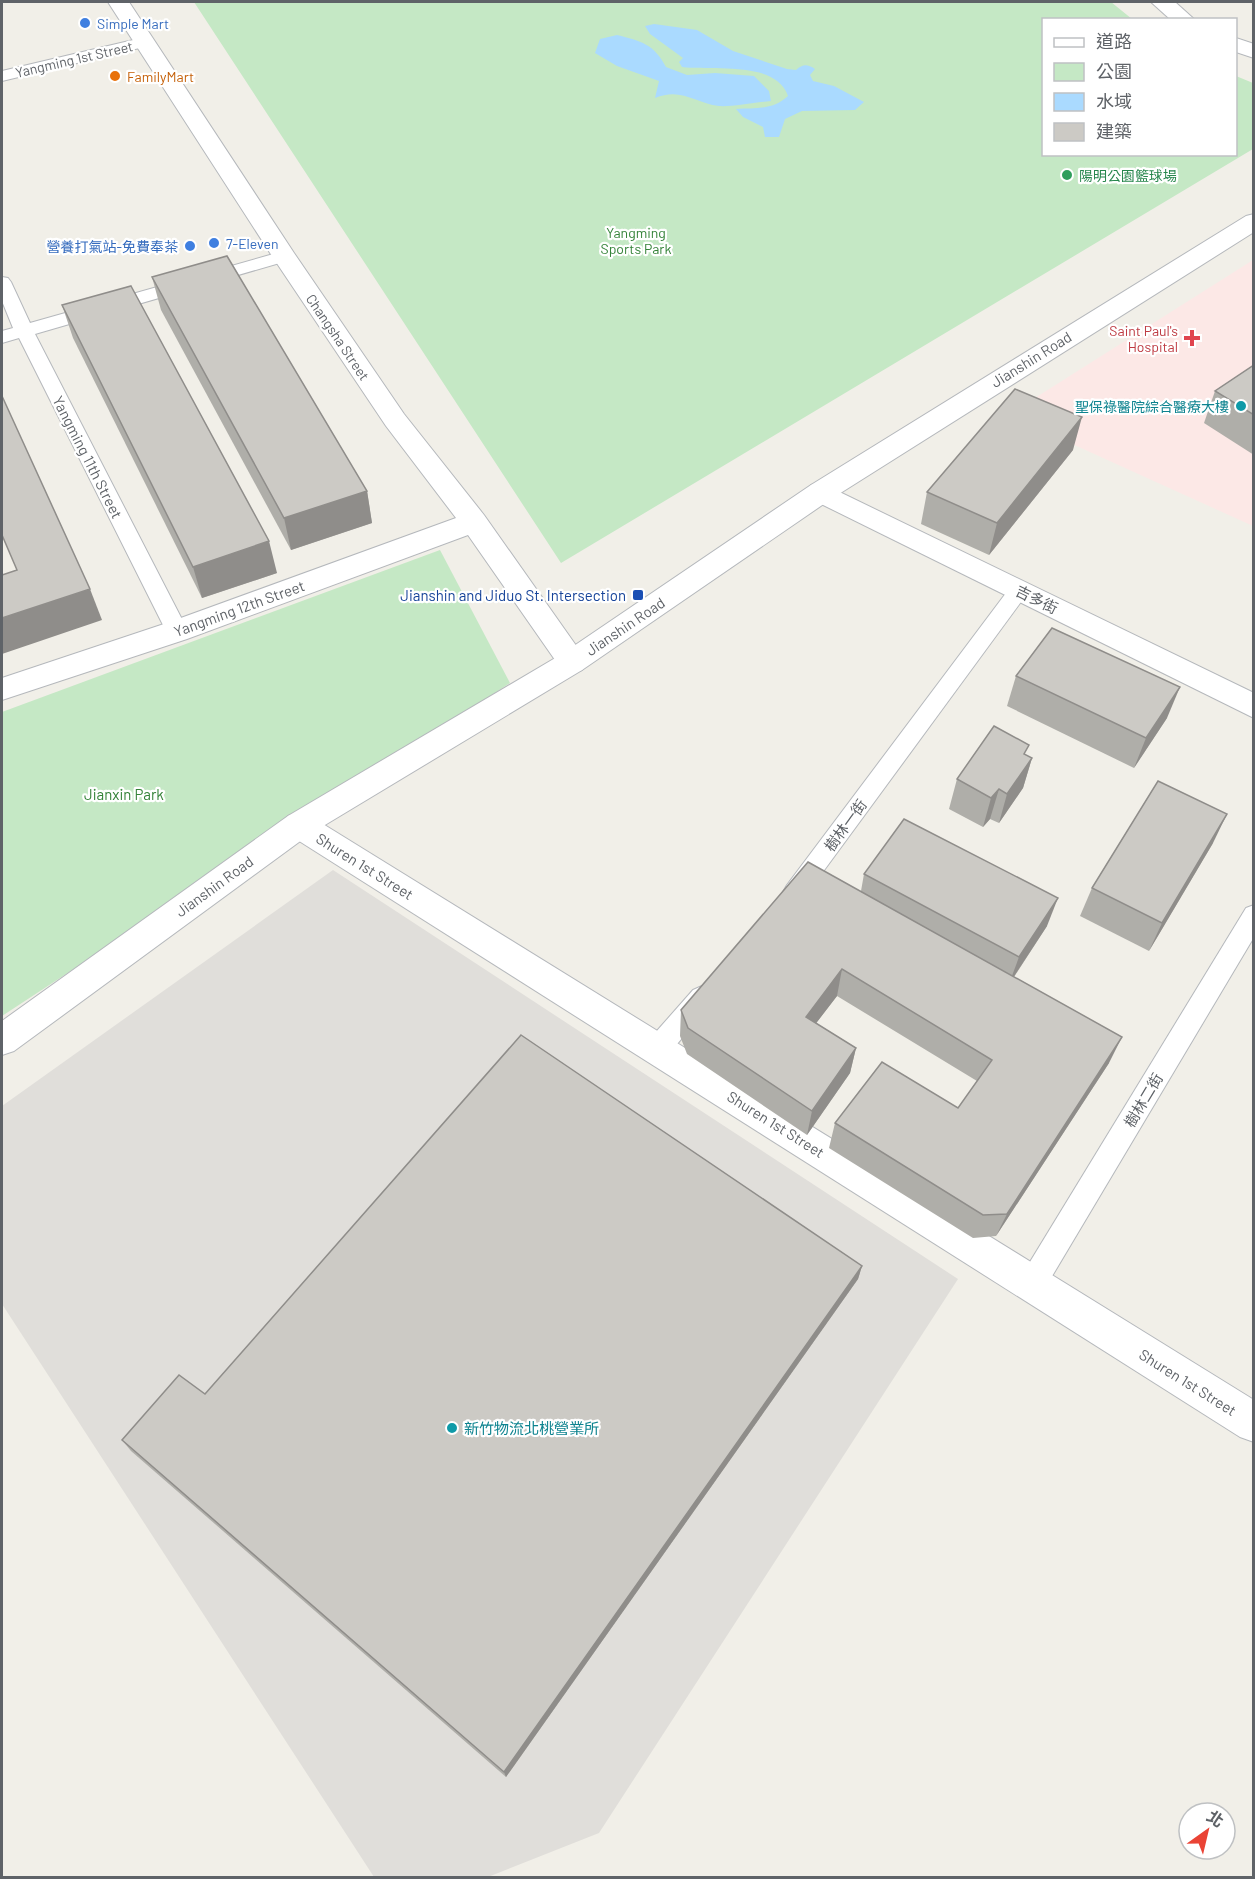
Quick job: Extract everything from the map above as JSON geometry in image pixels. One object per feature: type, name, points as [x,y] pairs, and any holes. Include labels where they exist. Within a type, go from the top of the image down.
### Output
[{"type":"street","name":"Changsha Street","points":[[119,2],[394,420],[474,522],[572,662]]},
{"type":"street","points":[[1162,2],[1182,18]]},
{"type":"street","points":[[1237,45],[1254,52]]},
{"type":"street","name":"Jianshin Road","points":[[2,1040],[299,825],[572,662],[821,492],[1254,221]]},
{"type":"street","name":"吉多街","points":[[821,492],[1254,707]]},
{"type":"street","name":"Yangming 12th Street","points":[[2,689],[177,631],[474,522]]},
{"type":"street","name":"Shuren 1st Street","points":[[299,825],[1254,1424]]},
{"type":"lane","name":"Yangming 1st Street","points":[[2,76],[146,42]]},
{"type":"lane","points":[[2,337],[284,256]]},
{"type":"lane","name":"Yangming 11th Street","points":[[2,282],[24,331],[177,631]]},
{"type":"lane","name":"樹林一街","points":[[780,908],[804,882],[1019,590]]},
{"type":"lane","name":"樹林二街","points":[[1032,1284],[1254,915]]},
{"type":"lane","points":[[657,1049],[718,979]]},
{"type":"shaded area","name":"Saint Paul's Hospital","points":[[1253,260],[1253,526],[1008,415]]},
{"type":"shaded area","name":"新竹物流北桃營業所","points":[[333,870],[958,1279],[599,1833],[488,1877],[374,1877],[2,1304],[2,1106]]},
{"type":"green space","name":"Yangming Sports Park","points":[[194,2],[1111,2],[1131,18],[1042,18],[1042,156],[1237,156],[1237,76],[1253,83],[1253,149],[561,563]]},
{"type":"green space","name":"Jianxin Park","points":[[440,550],[510,683],[2,1016],[2,712]]},
{"type":"water","points":[[654,24],[697,30],[733,51],[787,69],[796,70],[805,65],[810,66],[815,69],[810,75],[813,81],[834,86],[864,102],[855,110],[802,111],[785,119],[779,137],[765,137],[763,127],[743,117],[736,109],[764,107],[782,101],[788,96],[781,85],[771,77],[757,72],[682,67],[679,62],[683,58],[650,34],[645,26]]},
{"type":"water","points":[[617,35],[633,39],[652,48],[666,67],[687,75],[715,73],[754,76],[769,91],[771,101],[719,106],[673,94],[655,98],[659,81],[617,66],[595,53],[600,39]]},
{"type":"building","points":[[227,256],[367,491],[284,518],[152,277]]},
{"type":"building","points":[[131,286],[269,541],[193,567],[62,305]]},
{"type":"building","points":[[1254,365],[1254,415],[1215,391]]},
{"type":"building","points":[[1015,389],[1082,417],[997,523],[927,492]]},
{"type":"building","points":[[2,396],[90,589],[2,618],[2,575],[17,570],[2,535]]},
{"type":"building","points":[[1052,628],[1180,687],[1146,738],[1016,676]]},
{"type":"building","points":[[994,726],[1029,745],[1024,754],[1032,758],[1007,794],[999,789],[991,798],[957,779]]},
{"type":"building","points":[[1158,781],[1227,814],[1162,923],[1092,888]]},
{"type":"building","points":[[904,819],[1058,898],[1019,957],[864,874]]},
{"type":"building","points":[[808,862],[1122,1037],[1007,1214],[983,1215],[835,1123],[882,1062],[958,1108],[992,1060],[842,969],[806,1017],[856,1048],[812,1111],[688,1028],[681,1010]]},
{"type":"building","name":"新竹物流北桃營業所","points":[[521,1035],[862,1266],[504,1772],[122,1440],[179,1375],[205,1394]]},
{"type":"place","name":"Simple Mart","points":[[85,23]]},
{"type":"place","name":"FamilyMart","points":[[115,76]]},
{"type":"place","name":"陽明公園籃球場","points":[[1067,175]]},
{"type":"place","name":"7-Eleven","points":[[214,243]]},
{"type":"place","name":"營養打氣站-免費奉茶","points":[[190,246]]},
{"type":"place","name":"Saint Paul's Hospital","points":[[1192,338]]},
{"type":"place","name":"聖保祿醫院綜合醫療大樓","points":[[1241,406]]},
{"type":"place","name":"Jianshin and Jiduo St. Intersection","points":[[638,595]]},
{"type":"place","name":"新竹物流北桃營業所","points":[[452,1428]]}]
